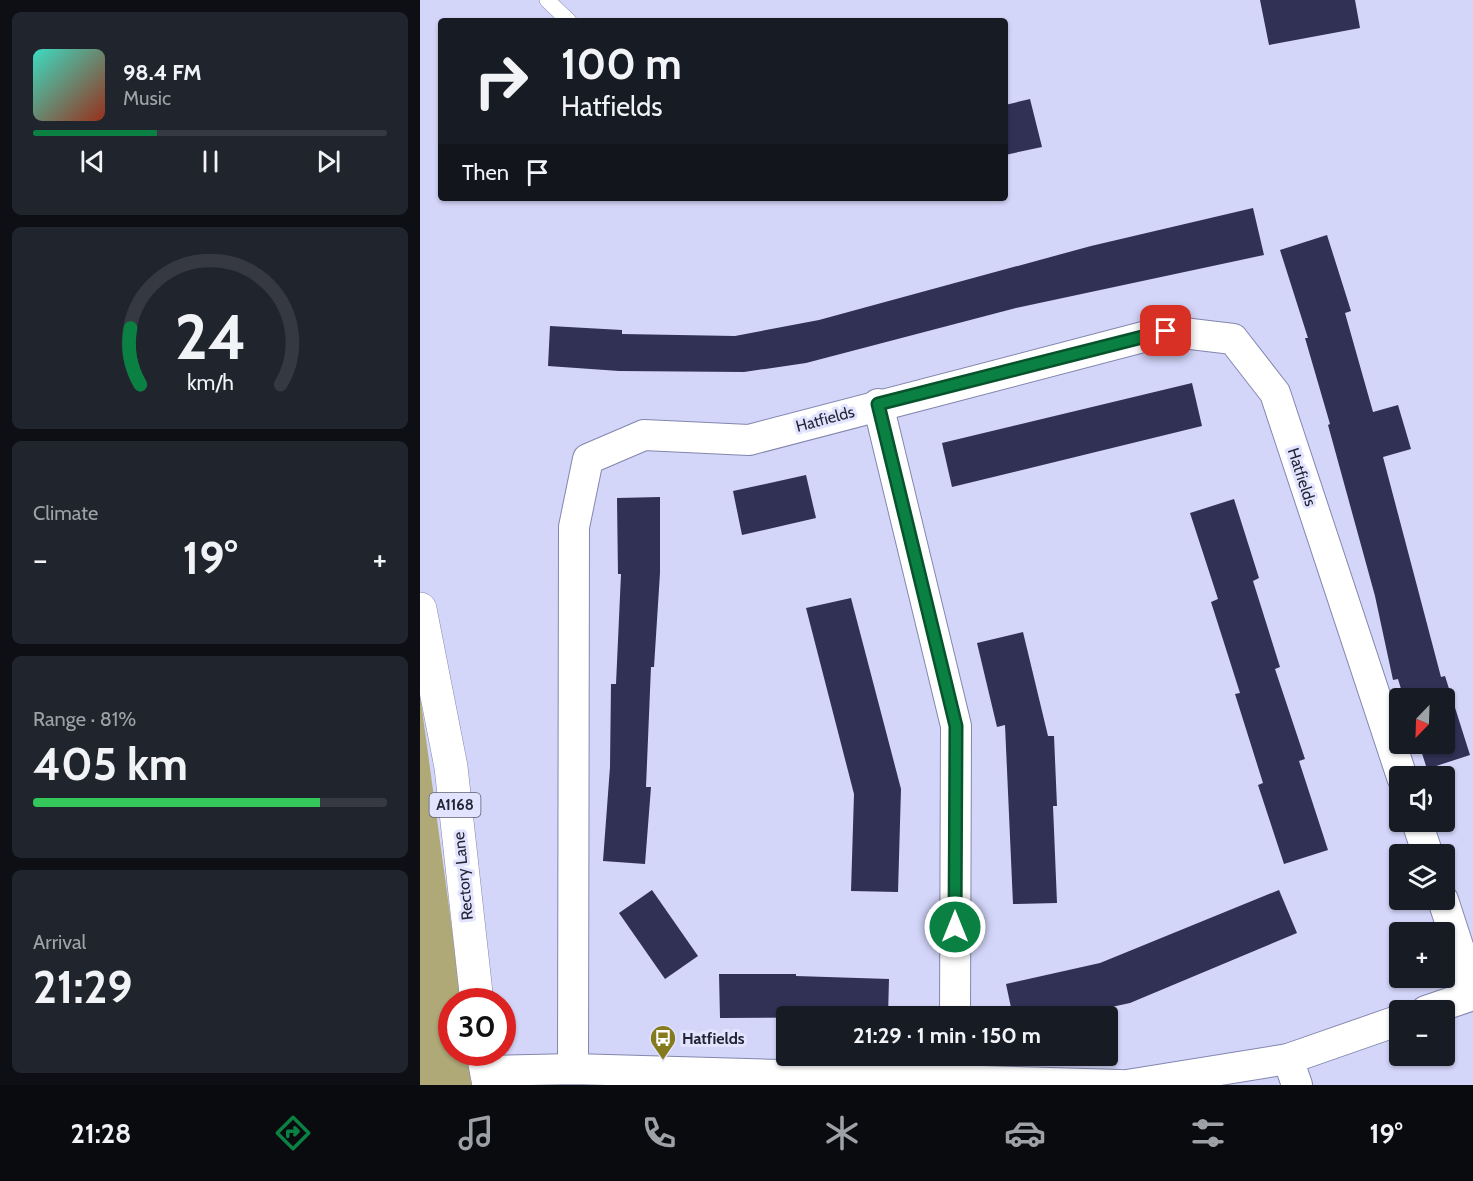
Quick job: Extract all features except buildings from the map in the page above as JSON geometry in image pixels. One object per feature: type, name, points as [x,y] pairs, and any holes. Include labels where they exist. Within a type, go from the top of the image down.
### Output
[{"type":"main road","name":"Rectory Lane","points":[[420,609],[451,767],[475,988]]},
{"type":"street","name":"Hatfields","points":[[573,1069],[573,527],[588,459],[644,435],[749,440],[878,404],[1166,331],[1233,339],[1275,393],[1398,766]]},
{"type":"street","points":[[878,404],[956,726],[955,1006]]},
{"type":"street","points":[[1446,910],[1473,993],[1455,1000]]},
{"type":"street","points":[[1127,1085],[1292,1072],[1389,1025]]},
{"type":"street","points":[[486,1070],[573,1069],[807,1077],[954,1067],[1120,1085]]},
{"type":"lane","points":[[547,0],[566,18]]},
{"type":"shaded area","points":[[420,695],[460,988],[438,988],[438,1066],[471,1066],[475,1085],[420,1085]]},
{"type":"place","name":"Hatfields","points":[[663,1061]]},
{"type":"route","points":[[955,927],[956,726],[878,404],[1166,331]]}]
